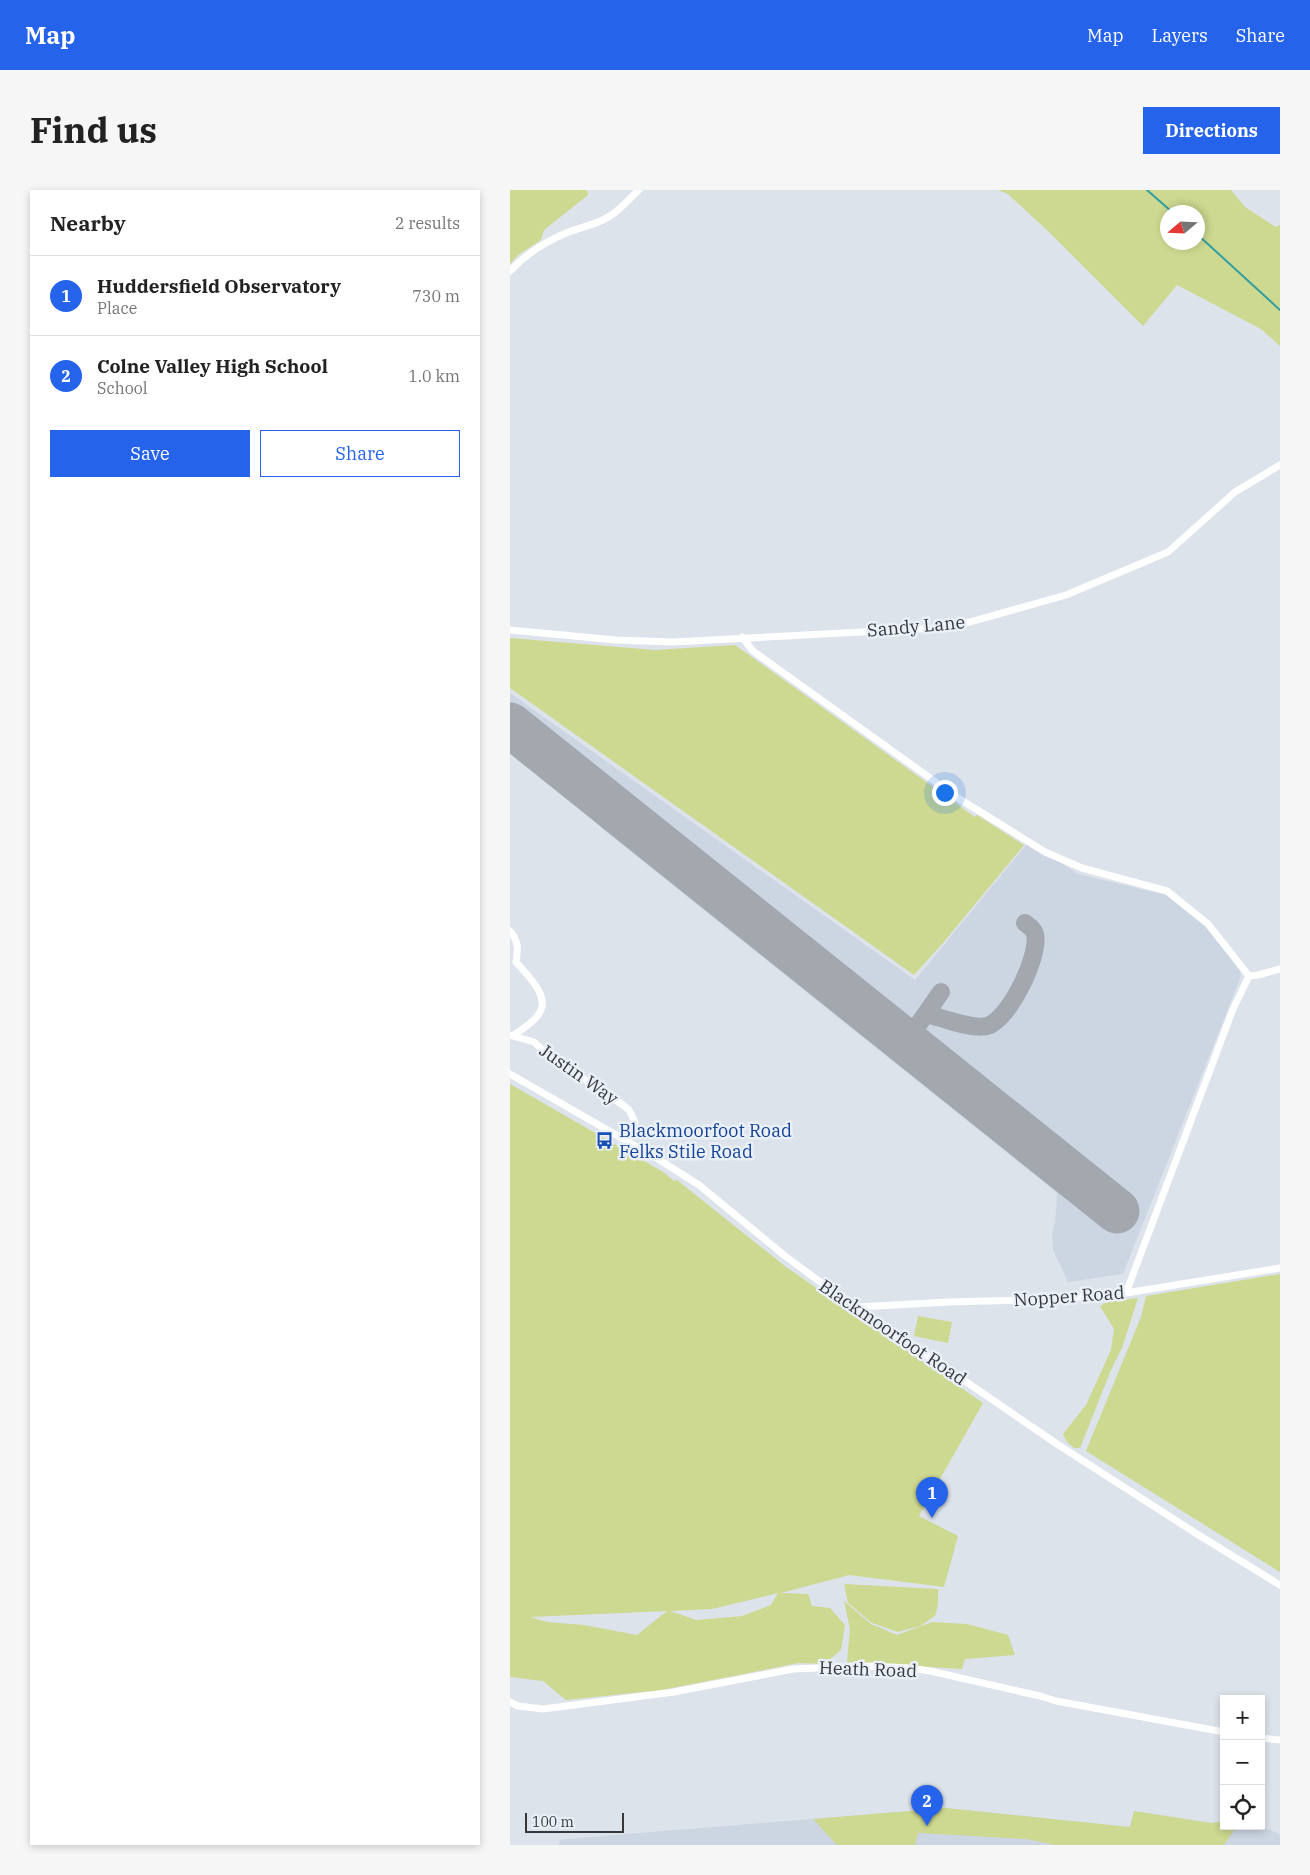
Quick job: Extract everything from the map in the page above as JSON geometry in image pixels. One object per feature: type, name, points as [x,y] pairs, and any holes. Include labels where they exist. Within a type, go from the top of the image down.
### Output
[{"type":"street","points":[[510,271],[521,260],[545,243],[610,216],[639,190]]},
{"type":"street","name":"Sandy Lane","points":[[510,630],[616,640],[673,642],[937,628],[970,622],[1066,595],[1168,552],[1235,492],[1280,465]]},
{"type":"street","points":[[742,637],[753,651],[958,798],[1045,852],[1082,868],[1167,891],[1208,924],[1249,976]]},
{"type":"street","points":[[510,931],[515,936],[518,945],[513,964],[536,985],[541,996],[542,1007],[538,1016],[512,1035]]},
{"type":"street","points":[[1249,976],[1280,969]]},
{"type":"street","points":[[1126,1293],[1233,1009],[1249,976]]},
{"type":"street","name":"Justin Way","points":[[512,1035],[534,1042],[548,1055],[623,1105],[629,1110],[635,1122]]},
{"type":"street","name":"Blackmoorfoot Road","points":[[510,1074],[658,1159],[699,1185],[795,1264],[857,1307],[1081,1460],[1280,1584]]},
{"type":"street","name":"Nopper Road","points":[[857,1307],[1033,1300],[1126,1293],[1280,1268]]},
{"type":"street","name":"Heath Road","points":[[510,1702],[518,1706],[543,1709],[674,1692],[793,1668],[882,1667],[930,1671],[1056,1701],[1220,1731]]},
{"type":"street","points":[[1265,1738],[1280,1740]]},
{"type":"shaded area","points":[[510,693],[915,980],[1029,841],[1078,874],[1166,895],[1205,926],[1240,967],[1241,976],[1123,1274],[1068,1282],[1053,1250],[1052,1233],[1055,1223],[1057,1193],[600,827],[590,810],[510,749]]},
{"type":"shaded area","points":[[946,1808],[1130,1827],[1134,1811],[1211,1823],[1220,1822],[1220,1830],[1265,1830],[1265,1828],[1280,1834],[1280,1845],[559,1845],[560,1840]]},
{"type":"green space","points":[[510,190],[587,190],[588,195],[544,230],[541,240],[518,255],[510,264]]},
{"type":"green space","points":[[998,190],[1231,190],[1245,207],[1276,227],[1280,225],[1280,346],[1261,329],[1177,285],[1143,326],[1008,194]]},
{"type":"green space","points":[[510,638],[655,650],[735,645],[975,817],[977,815],[1024,845],[914,975],[510,688]]},
{"type":"green space","points":[[510,1084],[663,1172],[674,1181],[677,1180],[786,1267],[983,1403],[919,1516],[958,1536],[944,1587],[849,1575],[781,1593],[808,1594],[812,1606],[830,1608],[845,1625],[841,1650],[824,1664],[799,1663],[662,1690],[566,1700],[543,1681],[510,1677]],"holes":[[[778,1593],[771,1605],[742,1616],[696,1620],[670,1611],[712,1609]],[[667,1611],[637,1635],[584,1625],[547,1622],[530,1617]]]},
{"type":"green space","points":[[1280,1274],[1280,1572],[1086,1451],[1141,1317],[1146,1296]]},
{"type":"green space","points":[[1138,1298],[1122,1348],[1111,1370],[1080,1448],[1074,1448],[1067,1442],[1063,1434],[1086,1405],[1111,1350],[1114,1329],[1100,1306],[1109,1301]]},
{"type":"green space","points":[[918,1316],[952,1322],[948,1343],[914,1336]]},
{"type":"green space","points":[[844,1584],[938,1589],[938,1605],[935,1616],[920,1626],[898,1632],[872,1623],[848,1603]]},
{"type":"green space","points":[[844,1601],[871,1624],[897,1635],[932,1622],[967,1624],[1008,1635],[1015,1655],[965,1659],[962,1669],[847,1662],[850,1629]]},
{"type":"green space","points":[[946,1808],[1130,1827],[1134,1811],[1211,1823],[1220,1822],[1220,1830],[1234,1830],[1224,1845],[1055,1845],[1027,1839],[918,1833],[915,1845],[837,1845],[813,1819]]},
{"type":"waterway","points":[[1147,190],[1164,205]]},
{"type":"waterway","points":[[1205,241],[1280,310]]},
{"type":"taxiway","points":[[927,1014],[957,1023],[981,1027],[996,1021],[1013,1000],[1033,957],[1035,934],[1025,923]]},
{"type":"taxiway","points":[[881,1021],[909,1028],[918,1025],[941,992]]},
{"type":"runway","points":[[510,725],[1117,1211]]},
{"type":"place","name":"Blackmoorfoot Road Felks Stile Road","points":[[605,1140]]},
{"type":"place","name":"Huddersfield Observatory","points":[[932,1518]]},
{"type":"place","name":"Colne Valley High School","points":[[927,1826]]}]
